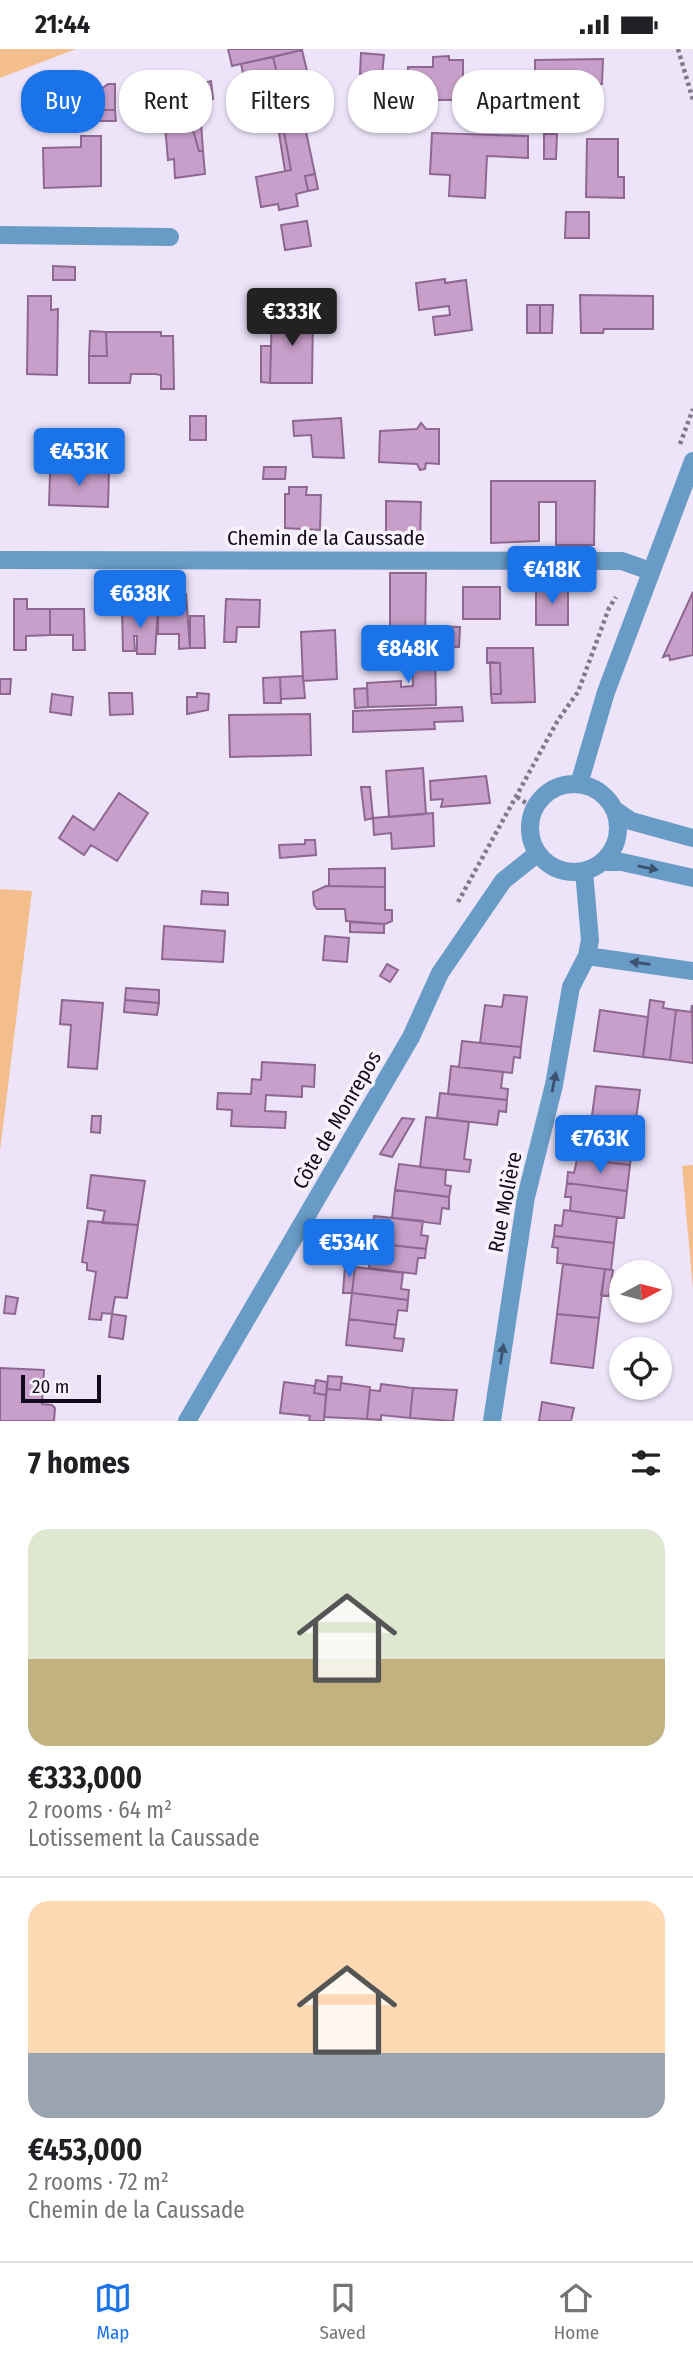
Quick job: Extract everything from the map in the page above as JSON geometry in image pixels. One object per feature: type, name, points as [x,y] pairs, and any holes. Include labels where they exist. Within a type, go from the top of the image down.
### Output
[{"type":"street","points":[[0,235],[170,237]]},
{"type":"street","points":[[579,784],[606,692],[693,461]]},
{"type":"street","name":"Chemin de la Caussade","points":[[0,560],[622,561],[650,571]]},
{"type":"street","points":[[693,838],[631,821],[615,810],[606,797],[579,784],[552,790],[536,809],[530,826],[538,853],[556,868],[584,871],[602,863],[622,862],[693,878]]},
{"type":"street","points":[[602,863],[617,838],[615,810]]},
{"type":"street","name":"Côte de Monrepos","points":[[187,1421],[411,1037],[440,973],[503,881],[538,853]]},
{"type":"street","name":"Rue Molière","points":[[492,1421],[526,1198],[554,1085],[571,987],[587,956],[589,928],[584,871]]},
{"type":"street","points":[[587,956],[693,971]]},
{"type":"path","points":[[678,49],[693,100]]},
{"type":"path","points":[[455,908],[558,720],[578,692],[609,608],[633,565]]},
{"type":"path","points":[[517,797],[536,809]]},
{"type":"shaded area","points":[[0,49],[76,49],[0,78]]},
{"type":"shaded area","points":[[0,889],[32,891],[0,1151]]},
{"type":"shaded area","points":[[693,1165],[693,1289],[682,1166]]},
{"type":"building","points":[[228,49],[302,49],[302,50],[232,66]]},
{"type":"building","points":[[302,50],[307,70],[276,70],[273,57]]},
{"type":"building","points":[[361,53],[384,55],[383,70],[360,70]]},
{"type":"building","points":[[449,56],[449,60],[463,60],[463,70],[452,70],[452,100],[438,100],[438,70],[408,70],[408,67],[433,67],[433,57]]},
{"type":"building","points":[[273,57],[276,70],[242,70],[241,64]]},
{"type":"building","points":[[603,59],[603,70],[535,70],[535,60]]},
{"type":"building","points":[[115,84],[115,110],[105,110],[105,86]]},
{"type":"building","points":[[105,110],[115,110],[116,121],[105,121]]},
{"type":"building","points":[[166,133],[194,133],[199,151],[203,151],[205,174],[175,178],[174,159],[168,160]]},
{"type":"building","points":[[194,133],[202,133],[203,151],[199,151]]},
{"type":"building","points":[[279,133],[284,133],[291,170],[285,171]]},
{"type":"building","points":[[284,133],[306,133],[315,174],[305,176],[308,191],[296,194],[298,206],[279,210],[278,204],[261,207],[256,177],[291,170]]},
{"type":"building","points":[[432,133],[528,136],[528,158],[487,156],[485,198],[449,196],[450,175],[430,174]]},
{"type":"building","points":[[544,134],[557,134],[556,159],[544,159]]},
{"type":"building","points":[[81,136],[101,136],[101,186],[44,188],[43,148],[81,147]]},
{"type":"building","points":[[587,139],[618,139],[618,177],[624,177],[624,198],[586,197]]},
{"type":"building","points":[[315,174],[318,189],[308,191],[305,176]]},
{"type":"building","points":[[566,212],[589,212],[589,238],[565,238]]},
{"type":"building","points":[[307,221],[311,246],[285,250],[281,225]]},
{"type":"building","points":[[53,266],[75,267],[75,280],[53,280]]},
{"type":"building","points":[[445,279],[445,283],[466,280],[472,330],[435,335],[433,317],[450,315],[449,306],[419,310],[416,283]]},
{"type":"building","points":[[580,295],[653,296],[653,329],[604,329],[603,333],[581,333]]},
{"type":"building","points":[[28,296],[51,296],[51,310],[58,309],[57,375],[27,374]]},
{"type":"building","points":[[527,305],[540,305],[540,333],[527,333]]},
{"type":"building","points":[[540,305],[553,305],[552,333],[540,333]]},
{"type":"building","points":[[272,313],[313,314],[312,383],[270,383]]},
{"type":"building","points":[[90,331],[106,332],[107,356],[89,356]]},
{"type":"building","points":[[106,332],[161,332],[161,336],[173,336],[174,389],[161,389],[161,375],[155,374],[131,374],[130,383],[89,383],[89,356],[107,356]]},
{"type":"building","points":[[261,346],[271,346],[270,383],[261,382]]},
{"type":"building","points":[[190,416],[206,416],[206,440],[190,440]]},
{"type":"building","points":[[341,418],[344,458],[313,457],[311,435],[294,436],[293,421]]},
{"type":"building","points":[[421,423],[426,429],[439,429],[439,464],[426,463],[425,469],[420,470],[417,464],[379,462],[380,431],[417,429]]},
{"type":"building","points":[[264,467],[286,467],[285,479],[263,479]]},
{"type":"building","points":[[54,469],[109,470],[108,507],[49,505],[50,474]]},
{"type":"building","points":[[491,481],[595,481],[594,545],[556,545],[556,502],[539,502],[539,541],[491,543]]},
{"type":"building","points":[[289,487],[307,487],[306,495],[321,495],[320,530],[285,528],[285,494],[289,494]]},
{"type":"building","points":[[386,501],[421,502],[420,545],[386,545]]},
{"type":"building","points":[[390,573],[426,573],[425,645],[390,644]]},
{"type":"building","points":[[463,587],[500,587],[500,619],[463,619]]},
{"type":"building","points":[[536,588],[568,588],[568,625],[536,625]]},
{"type":"building","points":[[693,592],[693,655],[670,660],[669,655],[663,657]]},
{"type":"building","points":[[186,594],[190,648],[179,649],[179,634],[158,634],[158,595]]},
{"type":"building","points":[[14,599],[27,599],[27,609],[50,609],[50,635],[26,636],[26,650],[14,650]]},
{"type":"building","points":[[226,599],[260,600],[259,627],[237,627],[236,642],[224,642]]},
{"type":"building","points":[[158,608],[155,654],[137,654],[137,636],[134,636],[135,651],[123,651],[122,609]]},
{"type":"building","points":[[50,609],[84,609],[85,650],[73,650],[73,635],[50,635]]},
{"type":"building","points":[[190,616],[204,616],[205,648],[190,648]]},
{"type":"building","points":[[435,626],[460,627],[459,647],[434,646]]},
{"type":"building","points":[[335,630],[337,679],[303,681],[301,632]]},
{"type":"building","points":[[487,648],[533,648],[535,702],[492,703],[491,694],[501,694],[500,663],[487,663]]},
{"type":"building","points":[[435,649],[436,705],[368,707],[367,683],[401,681],[401,687],[413,686],[412,650]]},
{"type":"building","points":[[490,662],[500,663],[501,694],[491,694]]},
{"type":"building","points":[[303,676],[305,698],[281,699],[280,677]]},
{"type":"building","points":[[280,677],[281,703],[264,703],[263,678]]},
{"type":"building","points":[[0,679],[11,679],[10,694],[0,694]]},
{"type":"building","points":[[367,688],[368,707],[355,708],[354,689]]},
{"type":"building","points":[[109,693],[132,693],[133,714],[110,715]]},
{"type":"building","points":[[197,693],[209,694],[208,710],[187,714],[187,697],[197,697]]},
{"type":"building","points":[[52,694],[73,697],[71,715],[50,712]]},
{"type":"building","points":[[462,707],[463,721],[434,722],[435,729],[353,732],[353,711]]},
{"type":"building","points":[[310,714],[311,755],[230,757],[229,715]]},
{"type":"building","points":[[423,768],[426,814],[389,817],[386,771]]},
{"type":"building","points":[[486,776],[490,803],[441,807],[443,799],[431,800],[430,781]]},
{"type":"building","points":[[361,787],[370,787],[373,818],[365,820]]},
{"type":"building","points":[[119,793],[148,813],[117,861],[91,845],[84,855],[59,838],[73,816],[94,830]]},
{"type":"building","points":[[433,813],[434,846],[392,849],[391,833],[374,835],[373,818]]},
{"type":"building","points":[[305,840],[315,840],[316,855],[280,858],[279,845],[305,844]]},
{"type":"building","points":[[385,868],[385,887],[329,886],[329,869]]},
{"type":"building","points":[[326,886],[385,887],[385,910],[392,910],[392,921],[385,924],[346,921],[345,909],[317,909],[313,892]]},
{"type":"building","points":[[202,891],[228,893],[228,905],[201,904]]},
{"type":"building","points":[[350,922],[384,924],[384,933],[350,932]]},
{"type":"building","points":[[164,926],[225,931],[223,962],[162,959]]},
{"type":"building","points":[[325,936],[349,938],[347,962],[323,960]]},
{"type":"building","points":[[387,964],[398,970],[390,982],[380,976]]},
{"type":"building","points":[[126,988],[159,990],[159,1003],[125,1000]]},
{"type":"building","points":[[504,995],[527,997],[521,1047],[480,1043],[485,1005],[502,1007]]},
{"type":"building","points":[[62,1000],[103,1003],[97,1069],[68,1067],[71,1025],[60,1024]]},
{"type":"building","points":[[125,1000],[159,1003],[157,1015],[124,1012]]},
{"type":"building","points":[[650,1000],[664,1002],[663,1008],[676,1010],[670,1060],[643,1057]]},
{"type":"building","points":[[692,1005],[693,1063],[670,1060],[676,1010],[691,1012]]},
{"type":"building","points":[[600,1010],[648,1017],[643,1057],[594,1051]]},
{"type":"building","points":[[462,1041],[521,1047],[520,1058],[514,1057],[512,1073],[459,1067]]},
{"type":"building","points":[[262,1062],[315,1065],[314,1087],[302,1086],[302,1097],[266,1095],[265,1111],[286,1112],[285,1128],[231,1126],[232,1110],[217,1109],[218,1093],[251,1094],[252,1079],[261,1080]]},
{"type":"building","points":[[451,1066],[503,1072],[501,1088],[508,1089],[507,1100],[448,1094]]},
{"type":"building","points":[[596,1086],[640,1090],[633,1140],[584,1134],[585,1122],[591,1123]]},
{"type":"building","points":[[440,1093],[507,1100],[506,1112],[499,1111],[497,1125],[437,1118]]},
{"type":"building","points":[[92,1116],[101,1116],[100,1133],[91,1132]]},
{"type":"building","points":[[426,1117],[469,1122],[464,1159],[471,1160],[469,1172],[420,1167]]},
{"type":"building","points":[[402,1118],[414,1119],[392,1157],[380,1154]]},
{"type":"building","points":[[573,1133],[633,1140],[630,1165],[577,1159],[578,1146],[572,1145]]},
{"type":"building","points":[[577,1159],[630,1165],[627,1191],[567,1183],[568,1172],[574,1173]]},
{"type":"building","points":[[399,1164],[446,1170],[445,1185],[451,1186],[449,1197],[395,1190]]},
{"type":"building","points":[[91,1175],[145,1181],[138,1225],[102,1223],[105,1211],[87,1208]]},
{"type":"building","points":[[567,1183],[627,1191],[624,1218],[570,1211],[571,1197],[565,1197]]},
{"type":"building","points":[[395,1190],[449,1197],[449,1209],[442,1208],[440,1224],[392,1218]]},
{"type":"building","points":[[564,1210],[617,1217],[614,1243],[554,1236],[555,1225],[562,1226]]},
{"type":"building","points":[[374,1216],[423,1221],[421,1235],[428,1236],[426,1249],[372,1243]]},
{"type":"building","points":[[88,1221],[138,1225],[127,1298],[115,1297],[112,1314],[102,1313],[101,1320],[89,1319],[96,1272],[87,1270],[87,1263],[82,1262]]},
{"type":"building","points":[[554,1236],[614,1243],[609,1270],[557,1263],[558,1248],[552,1247]]},
{"type":"building","points":[[372,1243],[426,1249],[425,1258],[418,1258],[416,1274],[369,1268]]},
{"type":"building","points":[[563,1264],[605,1269],[599,1318],[557,1314]]},
{"type":"building","points":[[345,1266],[355,1267],[352,1293],[343,1293]]},
{"type":"building","points":[[355,1267],[403,1273],[401,1289],[409,1290],[408,1300],[352,1293]]},
{"type":"building","points":[[605,1269],[609,1270],[609,1296],[601,1295]]},
{"type":"building","points":[[352,1293],[408,1300],[407,1311],[398,1310],[396,1325],[349,1319]]},
{"type":"building","points":[[6,1296],[18,1298],[15,1314],[4,1313]]},
{"type":"building","points":[[112,1314],[126,1316],[123,1339],[109,1337]]},
{"type":"building","points":[[557,1314],[599,1318],[593,1368],[551,1363]]},
{"type":"building","points":[[349,1319],[396,1325],[394,1338],[404,1339],[402,1351],[346,1345]]},
{"type":"building","points":[[0,1368],[44,1370],[42,1404],[55,1408],[54,1421],[0,1421]]},
{"type":"building","points":[[328,1376],[342,1377],[340,1390],[327,1389]]},
{"type":"building","points":[[316,1380],[327,1382],[326,1395],[314,1393]]},
{"type":"building","points":[[284,1382],[315,1386],[314,1393],[326,1395],[324,1421],[309,1421],[310,1416],[280,1413]]},
{"type":"building","points":[[341,1383],[370,1387],[367,1419],[324,1417],[327,1389],[340,1390]]},
{"type":"building","points":[[381,1384],[413,1388],[410,1418],[381,1415],[381,1420],[367,1419],[370,1390],[380,1391]]},
{"type":"building","points":[[413,1388],[457,1390],[453,1421],[410,1418]]},
{"type":"building","points":[[542,1402],[574,1408],[571,1421],[539,1421]]}]
